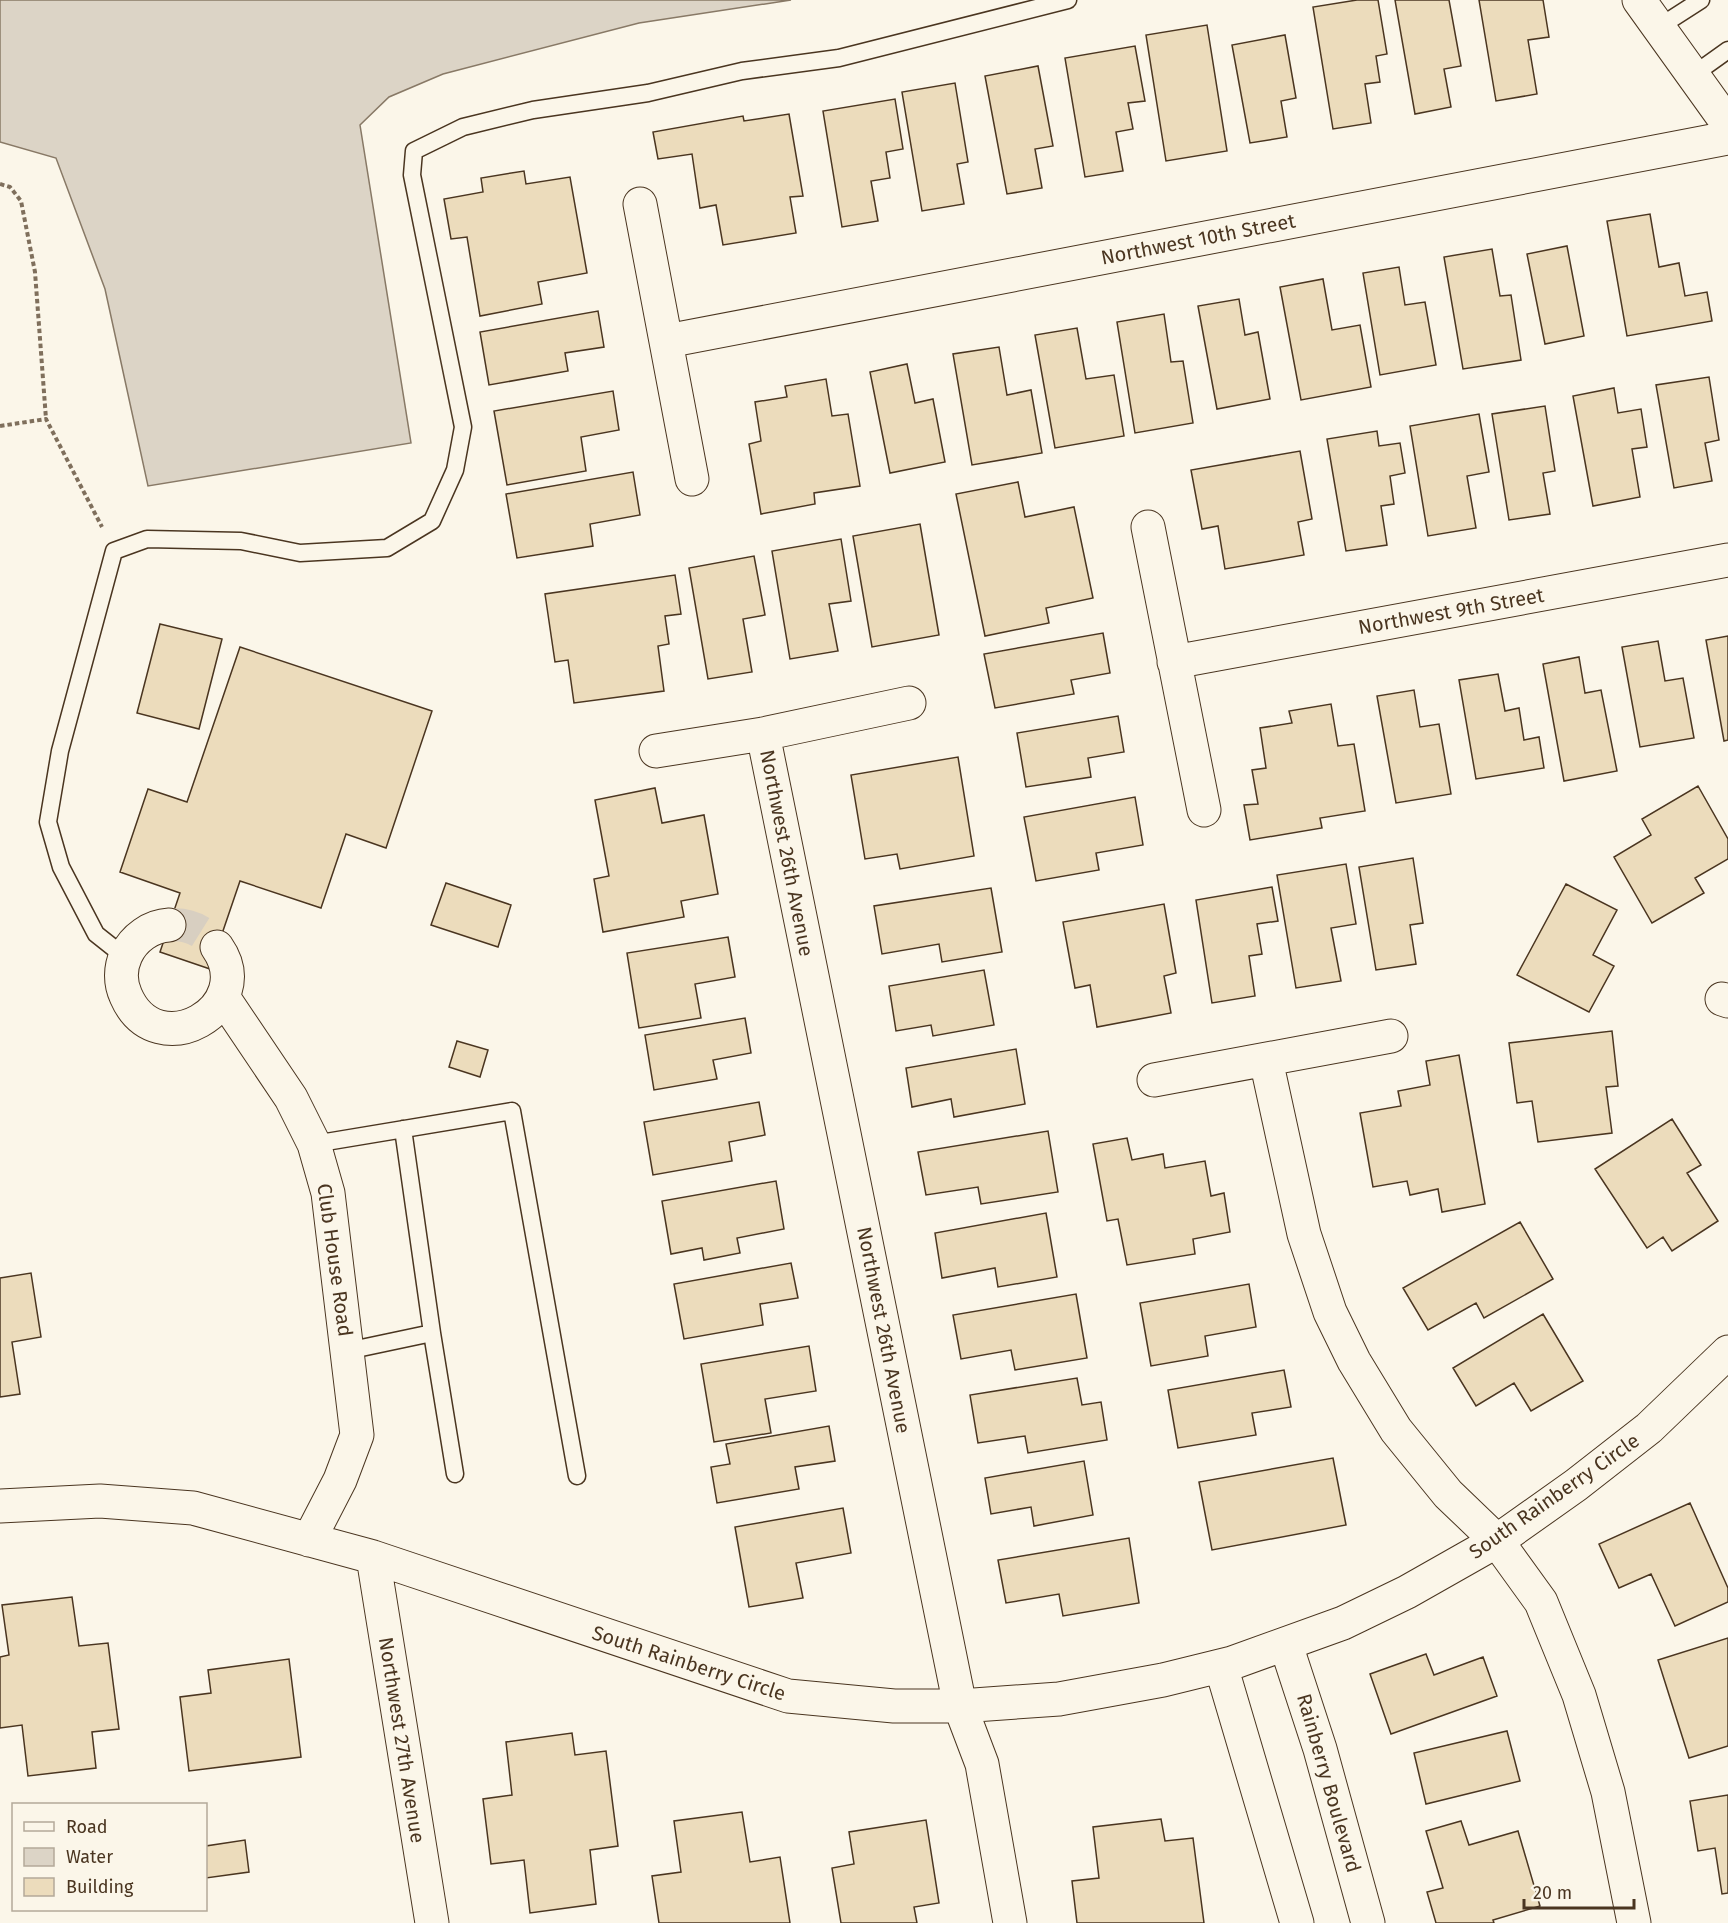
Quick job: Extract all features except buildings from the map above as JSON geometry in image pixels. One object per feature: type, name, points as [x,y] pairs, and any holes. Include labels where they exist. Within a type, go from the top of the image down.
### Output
[{"type":"street","points":[[1639,0],[1728,124]]},
{"type":"street","name":"Northwest 10th Street","points":[[667,341],[1728,138]]},
{"type":"street","points":[[640,204],[692,479]]},
{"type":"street","points":[[1148,526],[1204,810]]},
{"type":"street","name":"Northwest 9th Street","points":[[1174,662],[1728,560]]},
{"type":"street","name":"Northwest 26th Avenue","points":[[656,751],[763,734],[909,703]]},
{"type":"street","name":"Northwest 26th Avenue","points":[[763,734],[960,1706],[982,1764],[1010,1923]]},
{"type":"street","points":[[169,925],[147,932],[134,943],[125,957],[122,972],[123,989],[129,1004],[140,1016],[154,1025],[170,1029],[187,1028],[202,1021],[223,997],[227,980],[226,964],[217,947]]},
{"type":"street","name":"Club House Road","points":[[223,997],[291,1098],[314,1144],[328,1193],[357,1435],[340,1480],[309,1540]]},
{"type":"street","points":[[1154,1080],[1391,1036]]},
{"type":"street","points":[[1266,1060],[1304,1234],[1330,1312],[1349,1351],[1396,1430],[1448,1494],[1497,1541],[1541,1602],[1579,1695],[1608,1792],[1634,1923]]},
{"type":"street","name":"South Rainberry Circle","points":[[0,1506],[100,1501],[193,1508],[373,1557],[788,1696],[894,1706],[960,1706],[1059,1699],[1163,1680],[1221,1665],[1286,1645],[1343,1623],[1407,1592],[1497,1541],[1649,1428],[1728,1352]]},
{"type":"street","name":"Northwest 27th Avenue","points":[[373,1557],[432,1923]]},
{"type":"street","name":"Rainberry Boulevard","points":[[1286,1645],[1317,1740],[1368,1923]]},
{"type":"street","points":[[1221,1665],[1297,1923]]},
{"type":"lane","points":[[125,957],[96,934],[61,867],[48,822],[60,751],[114,551],[147,539],[241,541],[300,553],[387,548],[432,521],[455,470],[463,427],[411,175],[414,151],[463,127],[533,110],[648,93],[742,71],[839,58],[1068,0]]},
{"type":"lane","points":[[1659,27],[1701,0]]},
{"type":"lane","points":[[1693,75],[1728,50]]},
{"type":"lane","points":[[314,1144],[512,1111],[577,1476]]},
{"type":"lane","points":[[404,1129],[432,1333],[455,1474]]},
{"type":"lane","points":[[347,1351],[432,1333]]},
{"type":"path","points":[[0,184],[10,187],[21,201],[35,272],[46,420],[114,551]]},
{"type":"path","points":[[0,426],[46,420]]},
{"type":"water","points":[[0,0],[791,0],[639,23],[443,74],[389,97],[360,125],[411,443],[148,486],[105,289],[56,158],[0,142]]},
{"type":"tunnel","points":[[169,925],[190,927],[207,937],[217,947]]}]
